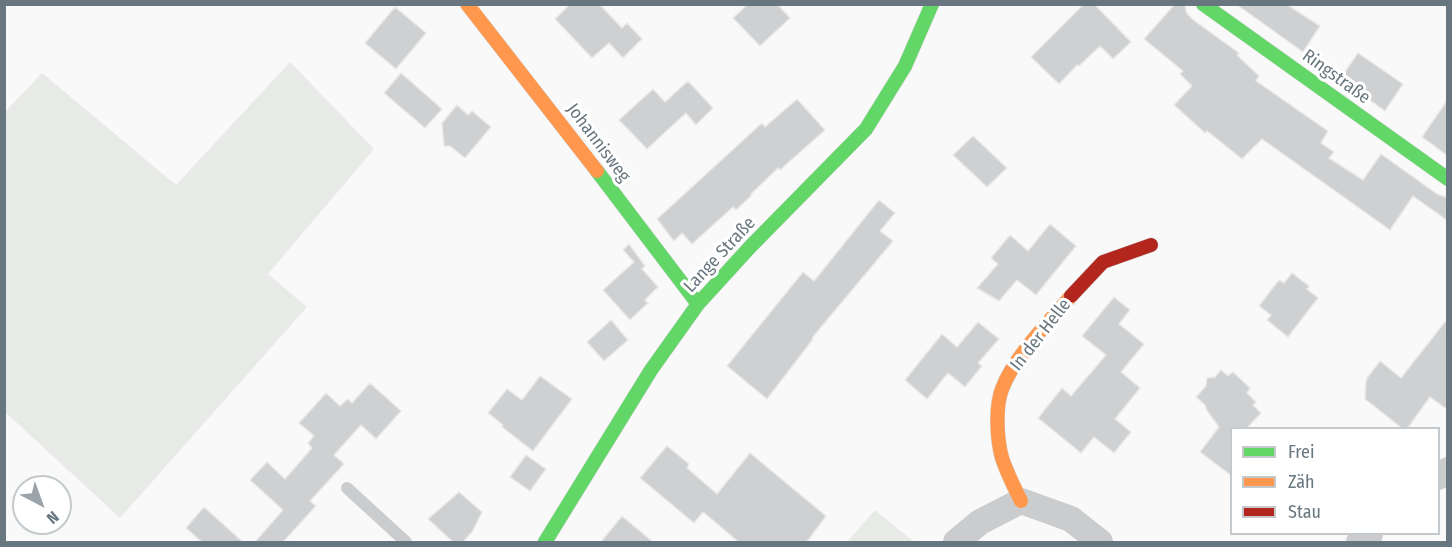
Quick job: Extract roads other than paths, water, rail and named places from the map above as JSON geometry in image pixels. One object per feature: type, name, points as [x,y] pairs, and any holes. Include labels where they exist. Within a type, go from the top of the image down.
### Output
[{"type":"street","name":"Johannisweg","points":[[467,4],[698,304]]},
{"type":"street","name":"Lange Straße","points":[[545,543],[651,369],[698,304],[750,247],[866,129],[905,66],[932,4]]},
{"type":"street","name":"Ringstraße","points":[[1203,4],[1448,179]]},
{"type":"street","name":"In der Helle","points":[[1021,501],[1002,457],[998,423],[998,406],[1002,389],[1025,351],[1102,262],[1151,245]]},
{"type":"street","points":[[956,543],[980,522],[1021,501],[1071,519],[1100,543]]},
{"type":"lane","points":[[346,488],[406,543]]}]
